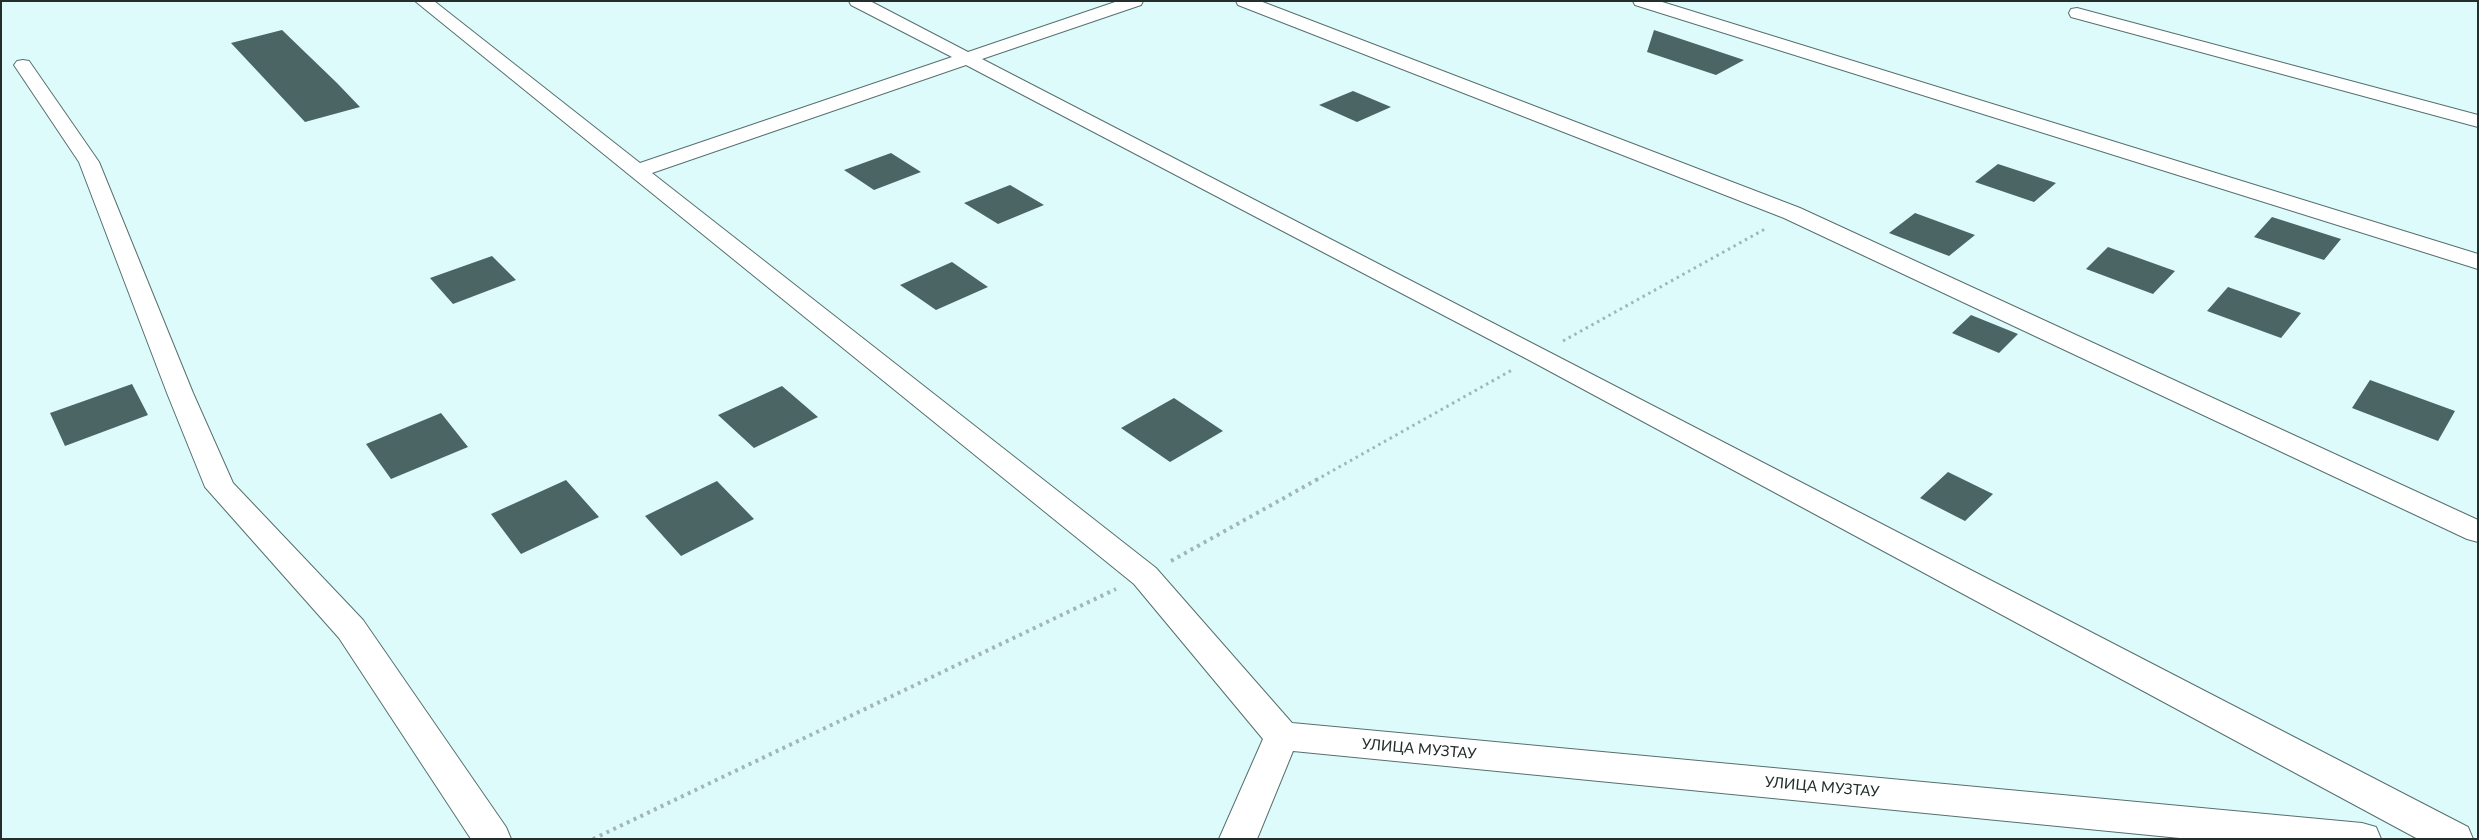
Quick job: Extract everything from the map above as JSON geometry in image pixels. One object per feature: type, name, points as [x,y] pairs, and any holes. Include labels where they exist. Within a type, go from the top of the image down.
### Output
[{"type":"street","points":[[423,1],[1144,576],[1282,736],[1238,839]]},
{"type":"street","points":[[857,1],[1538,356],[2454,839]]},
{"type":"street","points":[[636,171],[1135,1]]},
{"type":"street","points":[[1244,1],[1792,214],[2478,532]]},
{"type":"street","points":[[1641,1],[2478,262]]},
{"type":"street","points":[[2092,1],[2077,13],[2478,121]]},
{"type":"street","points":[[23,65],[89,162],[180,393],[220,487],[351,629],[492,839]]},
{"type":"street","name":"УЛИЦА МУЗТАУ","points":[[1282,736],[2362,839]]},
{"type":"path","points":[[593,839],[1144,576],[1792,214]]},
{"type":"building","points":[[282,30],[360,107],[305,122],[231,43]]},
{"type":"building","points":[[1654,30],[1744,60],[1716,75],[1647,52]]},
{"type":"building","points":[[1353,91],[1391,107],[1357,122],[1319,105]]},
{"type":"building","points":[[891,153],[921,172],[874,190],[844,170]]},
{"type":"building","points":[[1998,164],[2056,183],[2034,202],[1975,182]]},
{"type":"building","points":[[1010,185],[1044,205],[998,224],[964,203]]},
{"type":"building","points":[[1915,213],[1975,235],[1949,256],[1889,233]]},
{"type":"building","points":[[2272,217],[2341,239],[2324,260],[2254,237]]},
{"type":"building","points":[[2108,247],[2175,271],[2153,294],[2086,269]]},
{"type":"building","points":[[492,256],[516,280],[453,304],[430,278]]},
{"type":"building","points":[[952,262],[988,287],[936,310],[900,285]]},
{"type":"building","points":[[2228,287],[2301,313],[2281,338],[2207,311]]},
{"type":"building","points":[[1971,315],[2018,334],[1999,353],[1952,333]]},
{"type":"building","points":[[2370,380],[2455,411],[2438,441],[2352,408]]},
{"type":"building","points":[[132,384],[148,415],[65,446],[50,413]]},
{"type":"building","points":[[782,386],[818,417],[754,448],[718,415]]},
{"type":"building","points":[[1174,398],[1223,431],[1170,462],[1121,428]]},
{"type":"building","points":[[441,413],[468,447],[391,479],[366,444]]},
{"type":"building","points":[[1948,472],[1993,494],[1965,521],[1920,498]]},
{"type":"building","points":[[566,480],[599,517],[521,554],[491,514]]},
{"type":"building","points":[[717,481],[754,519],[681,556],[645,516]]}]
